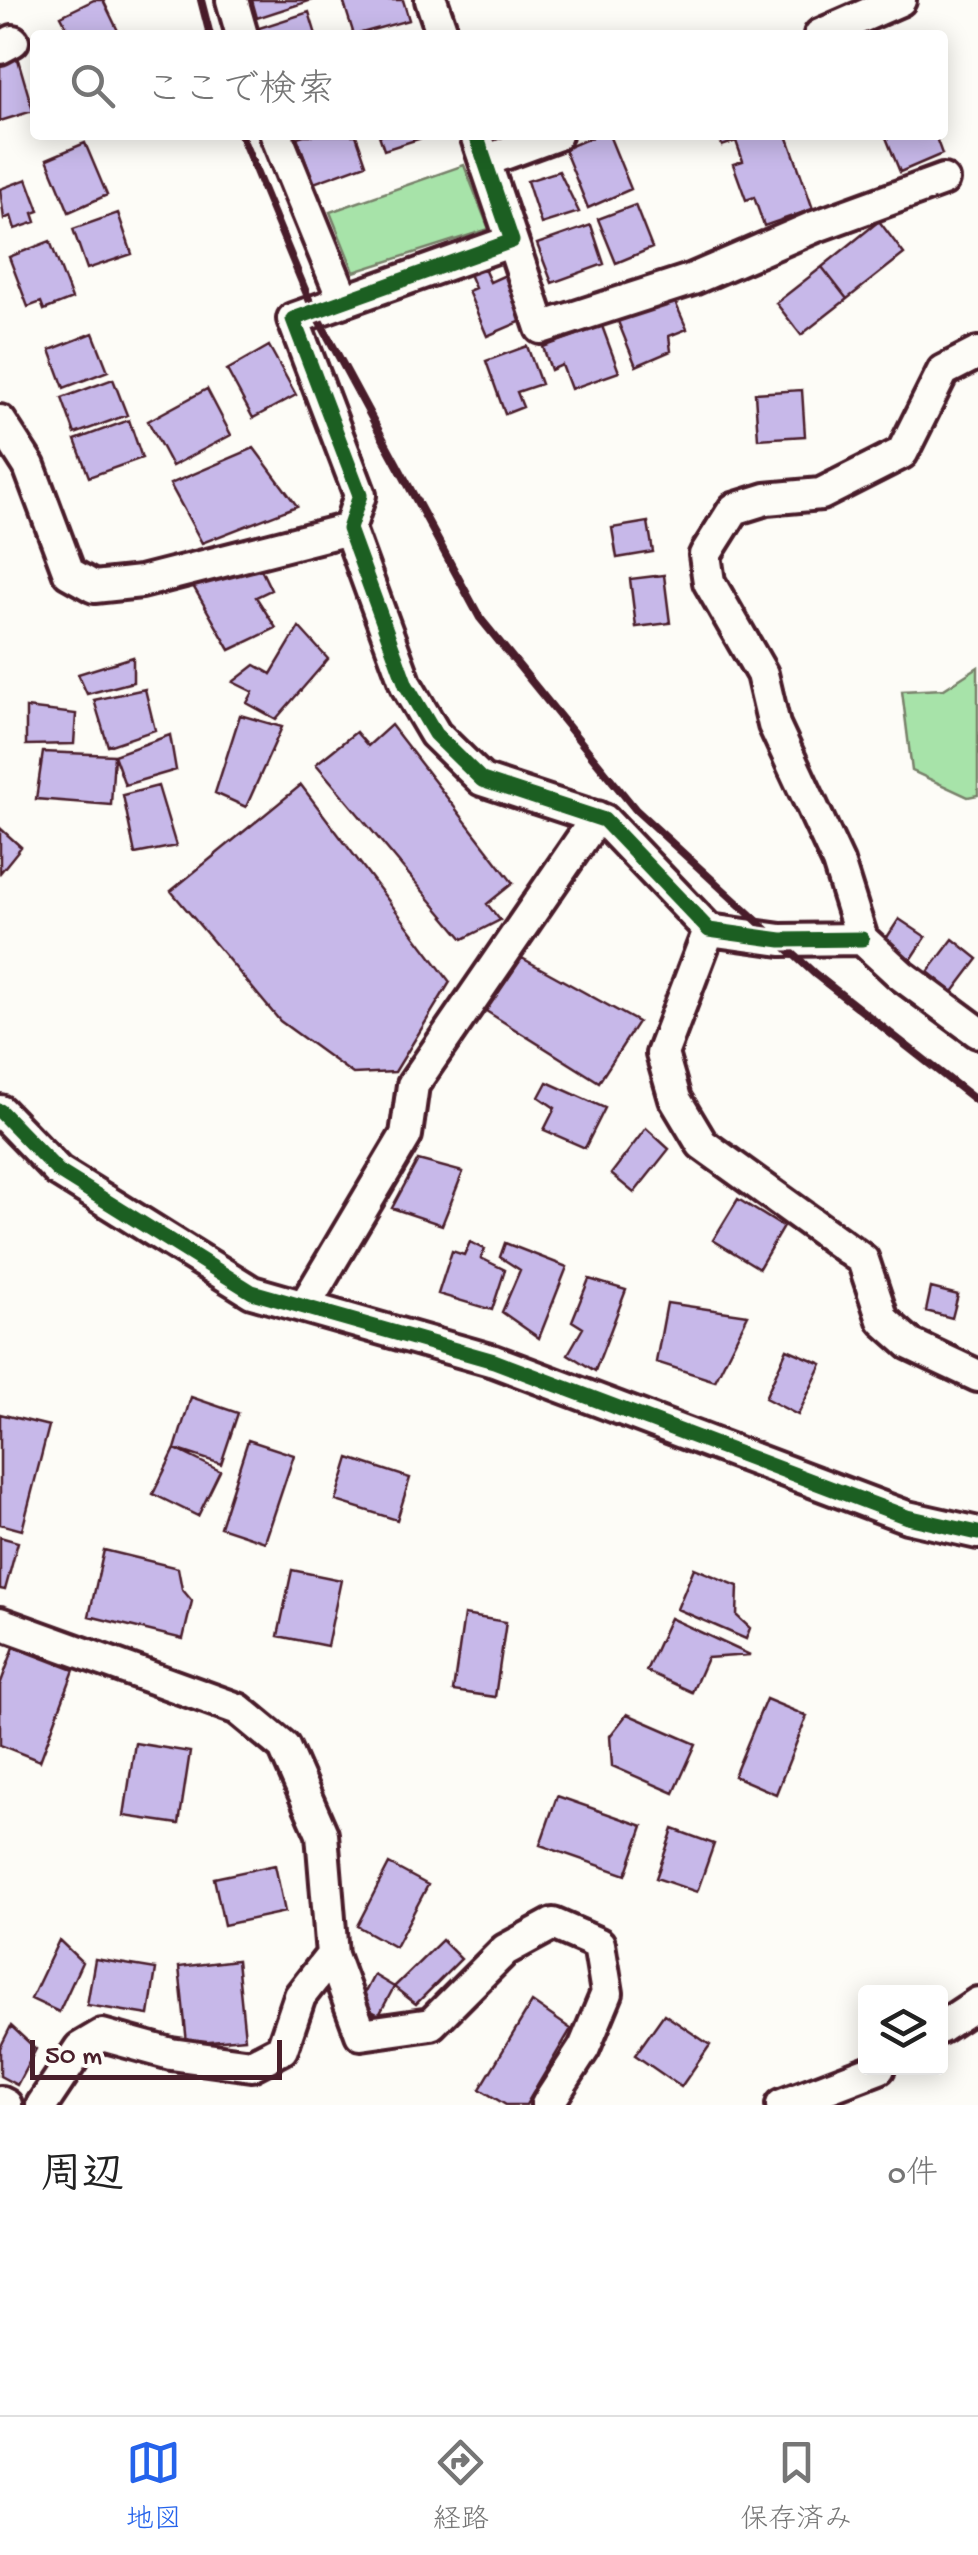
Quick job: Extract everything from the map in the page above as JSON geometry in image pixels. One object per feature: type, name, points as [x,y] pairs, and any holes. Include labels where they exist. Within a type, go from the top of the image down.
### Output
[{"type":"street","points":[[232,0],[241,30]]},
{"type":"street","points":[[431,0],[441,30]]},
{"type":"street","points":[[831,30],[900,0]]},
{"type":"street","points":[[278,140],[344,299]]},
{"type":"street","points":[[527,140],[480,148],[541,328],[693,278],[814,227],[944,180]]},
{"type":"street","points":[[512,242],[293,319],[360,495],[349,529],[406,685],[435,734],[482,780],[597,817],[709,930],[781,940],[862,939]]},
{"type":"street","points":[[978,353],[943,371],[902,453],[821,494],[766,499],[734,509],[705,555],[710,582],[762,674],[774,725],[838,862],[862,939],[901,975],[978,1032]]},
{"type":"street","points":[[0,421],[29,466],[68,573],[94,588],[140,582],[349,529]]},
{"type":"street","points":[[304,1307],[406,1135],[413,1086],[597,817]]},
{"type":"street","points":[[709,930],[662,1054],[675,1099],[702,1144],[863,1260],[883,1320],[910,1344],[978,1376]]},
{"type":"street","points":[[0,1111],[58,1170],[252,1292],[494,1361],[907,1517],[978,1533]]},
{"type":"street","points":[[0,1623],[238,1709],[284,1747],[322,1834],[332,1955],[362,2034],[431,2024],[505,1950],[553,1924],[598,1944],[607,1993],[584,2048],[546,2105]]},
{"type":"street","points":[[42,2105],[80,2048],[102,2035],[171,2054],[251,2065],[282,2049],[300,1996],[332,1955]]},
{"type":"street","points":[[948,2023],[978,2003]]},
{"type":"street","points":[[782,2105],[861,2075]]},
{"type":"green space","points":[[464,165],[489,229],[354,272],[330,212]]},
{"type":"green space","points":[[978,667],[978,795],[968,797],[912,771],[902,691],[944,689]]},
{"type":"building","points":[[94,0],[103,0],[118,30],[68,30],[61,16]]},
{"type":"building","points":[[252,0],[312,0],[257,18]]},
{"type":"building","points":[[343,0],[403,0],[409,20],[372,30],[352,30]]},
{"type":"building","points":[[309,12],[314,30],[256,30]]},
{"type":"building","points":[[17,56],[30,112],[0,121],[0,61]]},
{"type":"building","points":[[298,140],[358,140],[366,164],[314,183]]},
{"type":"building","points":[[381,140],[415,140],[384,150]]},
{"type":"building","points":[[585,140],[611,140],[631,189],[588,208],[564,149]]},
{"type":"building","points":[[720,140],[789,140],[813,209],[764,226],[754,197],[746,200],[733,164],[743,161],[736,141],[722,146]]},
{"type":"building","points":[[887,140],[937,140],[942,154],[900,172]]},
{"type":"building","points":[[85,143],[107,195],[69,212],[47,159]]},
{"type":"building","points":[[559,171],[579,212],[541,224],[527,181]]},
{"type":"building","points":[[27,179],[39,211],[33,213],[36,222],[15,229],[11,216],[4,219],[0,189]]},
{"type":"building","points":[[635,205],[652,248],[616,263],[598,219]]},
{"type":"building","points":[[118,213],[132,254],[87,269],[73,229]]},
{"type":"building","points":[[879,221],[904,254],[847,299],[822,267]]},
{"type":"building","points":[[591,225],[604,264],[552,283],[537,244]]},
{"type":"building","points":[[50,241],[72,299],[44,310],[41,302],[28,307],[9,257]]},
{"type":"building","points":[[481,262],[490,282],[510,273],[529,318],[487,336],[468,291],[475,288],[467,269]]},
{"type":"building","points":[[822,267],[847,299],[801,335],[776,303]]},
{"type":"building","points":[[672,295],[687,329],[669,336],[671,351],[636,366],[617,319]]},
{"type":"building","points":[[602,326],[619,372],[571,389],[562,365],[551,370],[543,347]]},
{"type":"building","points":[[93,333],[108,371],[64,388],[50,350]]},
{"type":"building","points":[[269,346],[296,395],[253,418],[227,370]]},
{"type":"building","points":[[527,346],[541,384],[517,392],[523,407],[505,414],[486,361]]},
{"type":"building","points":[[113,379],[127,415],[75,434],[62,398]]},
{"type":"building","points":[[207,389],[231,435],[172,466],[148,421]]},
{"type":"building","points":[[802,390],[805,436],[758,439],[755,393]]},
{"type":"building","points":[[129,420],[142,458],[89,477],[75,440]]},
{"type":"building","points":[[254,448],[297,506],[202,543],[170,484]]},
{"type":"building","points":[[648,522],[653,552],[617,558],[612,528]]},
{"type":"building","points":[[257,561],[271,590],[256,597],[276,628],[230,650],[193,586]]},
{"type":"building","points":[[664,575],[670,623],[636,627],[630,579]]},
{"type":"building","points":[[299,627],[328,659],[276,719],[247,703],[253,692],[233,682],[255,665],[271,674]]},
{"type":"building","points":[[133,657],[133,682],[87,694],[78,674]]},
{"type":"building","points":[[145,689],[155,730],[108,746],[94,700]]},
{"type":"building","points":[[26,708],[76,714],[74,744],[26,745]]},
{"type":"building","points":[[240,715],[282,727],[246,807],[215,793]]},
{"type":"building","points":[[391,725],[513,883],[487,904],[500,920],[463,939],[316,764],[356,732],[368,746]]},
{"type":"building","points":[[170,735],[176,770],[125,785],[114,755]]},
{"type":"building","points":[[43,752],[114,755],[111,805],[36,799]]},
{"type":"building","points":[[301,785],[450,982],[395,1072],[353,1074],[280,1021],[171,891]]},
{"type":"building","points":[[158,786],[176,846],[135,854],[123,795]]},
{"type":"building","points":[[0,828],[21,847],[0,873]]},
{"type":"building","points":[[899,919],[926,937],[911,960],[884,942]]},
{"type":"building","points":[[953,939],[978,959],[953,992],[928,972]]},
{"type":"building","points":[[522,958],[638,1022],[599,1082],[486,1011]]},
{"type":"building","points":[[547,1082],[605,1108],[585,1148],[544,1130],[555,1108],[539,1097]]},
{"type":"building","points":[[646,1128],[669,1149],[634,1193],[611,1174]]},
{"type":"building","points":[[418,1160],[463,1172],[442,1225],[392,1208]]},
{"type":"building","points":[[738,1199],[783,1227],[759,1268],[713,1240]]},
{"type":"building","points":[[470,1242],[485,1249],[481,1258],[505,1270],[492,1310],[438,1294],[452,1251],[464,1255]]},
{"type":"building","points":[[505,1243],[567,1267],[539,1338],[502,1312],[520,1270],[500,1257]]},
{"type":"building","points":[[589,1279],[626,1290],[595,1371],[568,1354],[583,1328],[572,1321]]},
{"type":"building","points":[[931,1288],[958,1295],[952,1318],[926,1311]]},
{"type":"building","points":[[667,1303],[748,1315],[715,1381],[656,1362]]},
{"type":"building","points":[[787,1349],[822,1364],[798,1415],[765,1398]]},
{"type":"building","points":[[191,1397],[238,1413],[221,1464],[175,1449]]},
{"type":"building","points":[[0,1414],[49,1426],[22,1530],[0,1524]]},
{"type":"building","points":[[248,1440],[294,1455],[265,1542],[220,1527]]},
{"type":"building","points":[[175,1449],[220,1471],[198,1516],[153,1494]]},
{"type":"building","points":[[349,1458],[410,1478],[397,1520],[336,1501]]},
{"type":"building","points":[[0,1537],[18,1542],[5,1590],[0,1589]]},
{"type":"building","points":[[104,1550],[178,1568],[182,1589],[192,1601],[183,1639],[89,1616]]},
{"type":"building","points":[[694,1568],[738,1586],[737,1616],[750,1628],[746,1639],[677,1609]]},
{"type":"building","points":[[292,1570],[341,1580],[327,1646],[278,1636]]},
{"type":"building","points":[[464,1615],[506,1622],[495,1697],[453,1691]]},
{"type":"building","points":[[670,1618],[750,1655],[707,1658],[692,1692],[646,1671]]},
{"type":"building","points":[[14,1647],[74,1670],[40,1761],[0,1745],[0,1685]]},
{"type":"building","points":[[766,1699],[807,1716],[776,1794],[734,1776]]},
{"type":"building","points":[[627,1714],[696,1744],[674,1793],[612,1766],[610,1736]]},
{"type":"building","points":[[135,1743],[190,1752],[179,1824],[124,1816]]},
{"type":"building","points":[[557,1796],[643,1826],[626,1875],[540,1845]]},
{"type":"building","points":[[673,1829],[714,1844],[697,1892],[656,1878]]},
{"type":"building","points":[[389,1864],[428,1885],[395,1947],[357,1926]]},
{"type":"building","points":[[275,1865],[285,1912],[224,1925],[214,1878]]},
{"type":"building","points":[[59,1940],[82,1962],[59,2012],[31,1999]]},
{"type":"building","points":[[442,1940],[461,1959],[416,2004],[394,1987]]},
{"type":"building","points":[[95,1959],[156,1969],[149,2015],[87,2005]]},
{"type":"building","points":[[237,1960],[245,2038],[187,2043],[179,1967]]},
{"type":"building","points":[[374,1975],[394,1987],[379,2015],[359,2004]]},
{"type":"building","points":[[532,2002],[571,2029],[526,2105],[506,2105],[480,2089]]},
{"type":"building","points":[[664,2014],[710,2045],[681,2087],[635,2055]]},
{"type":"building","points":[[11,2026],[36,2049],[17,2085],[0,2076],[0,2048]]},
{"type":"railway","points":[[201,0],[209,30]]},
{"type":"railway","points":[[243,140],[313,309],[480,618],[636,810],[815,974],[978,1102]]},
{"type":"cycle path","points":[[478,140],[512,241],[293,319],[360,495],[349,529],[406,685],[435,734],[482,780],[604,820],[709,930],[781,940],[862,939]]},
{"type":"cycle path","points":[[0,1111],[58,1171],[252,1292],[494,1361],[907,1517],[978,1533]]}]
